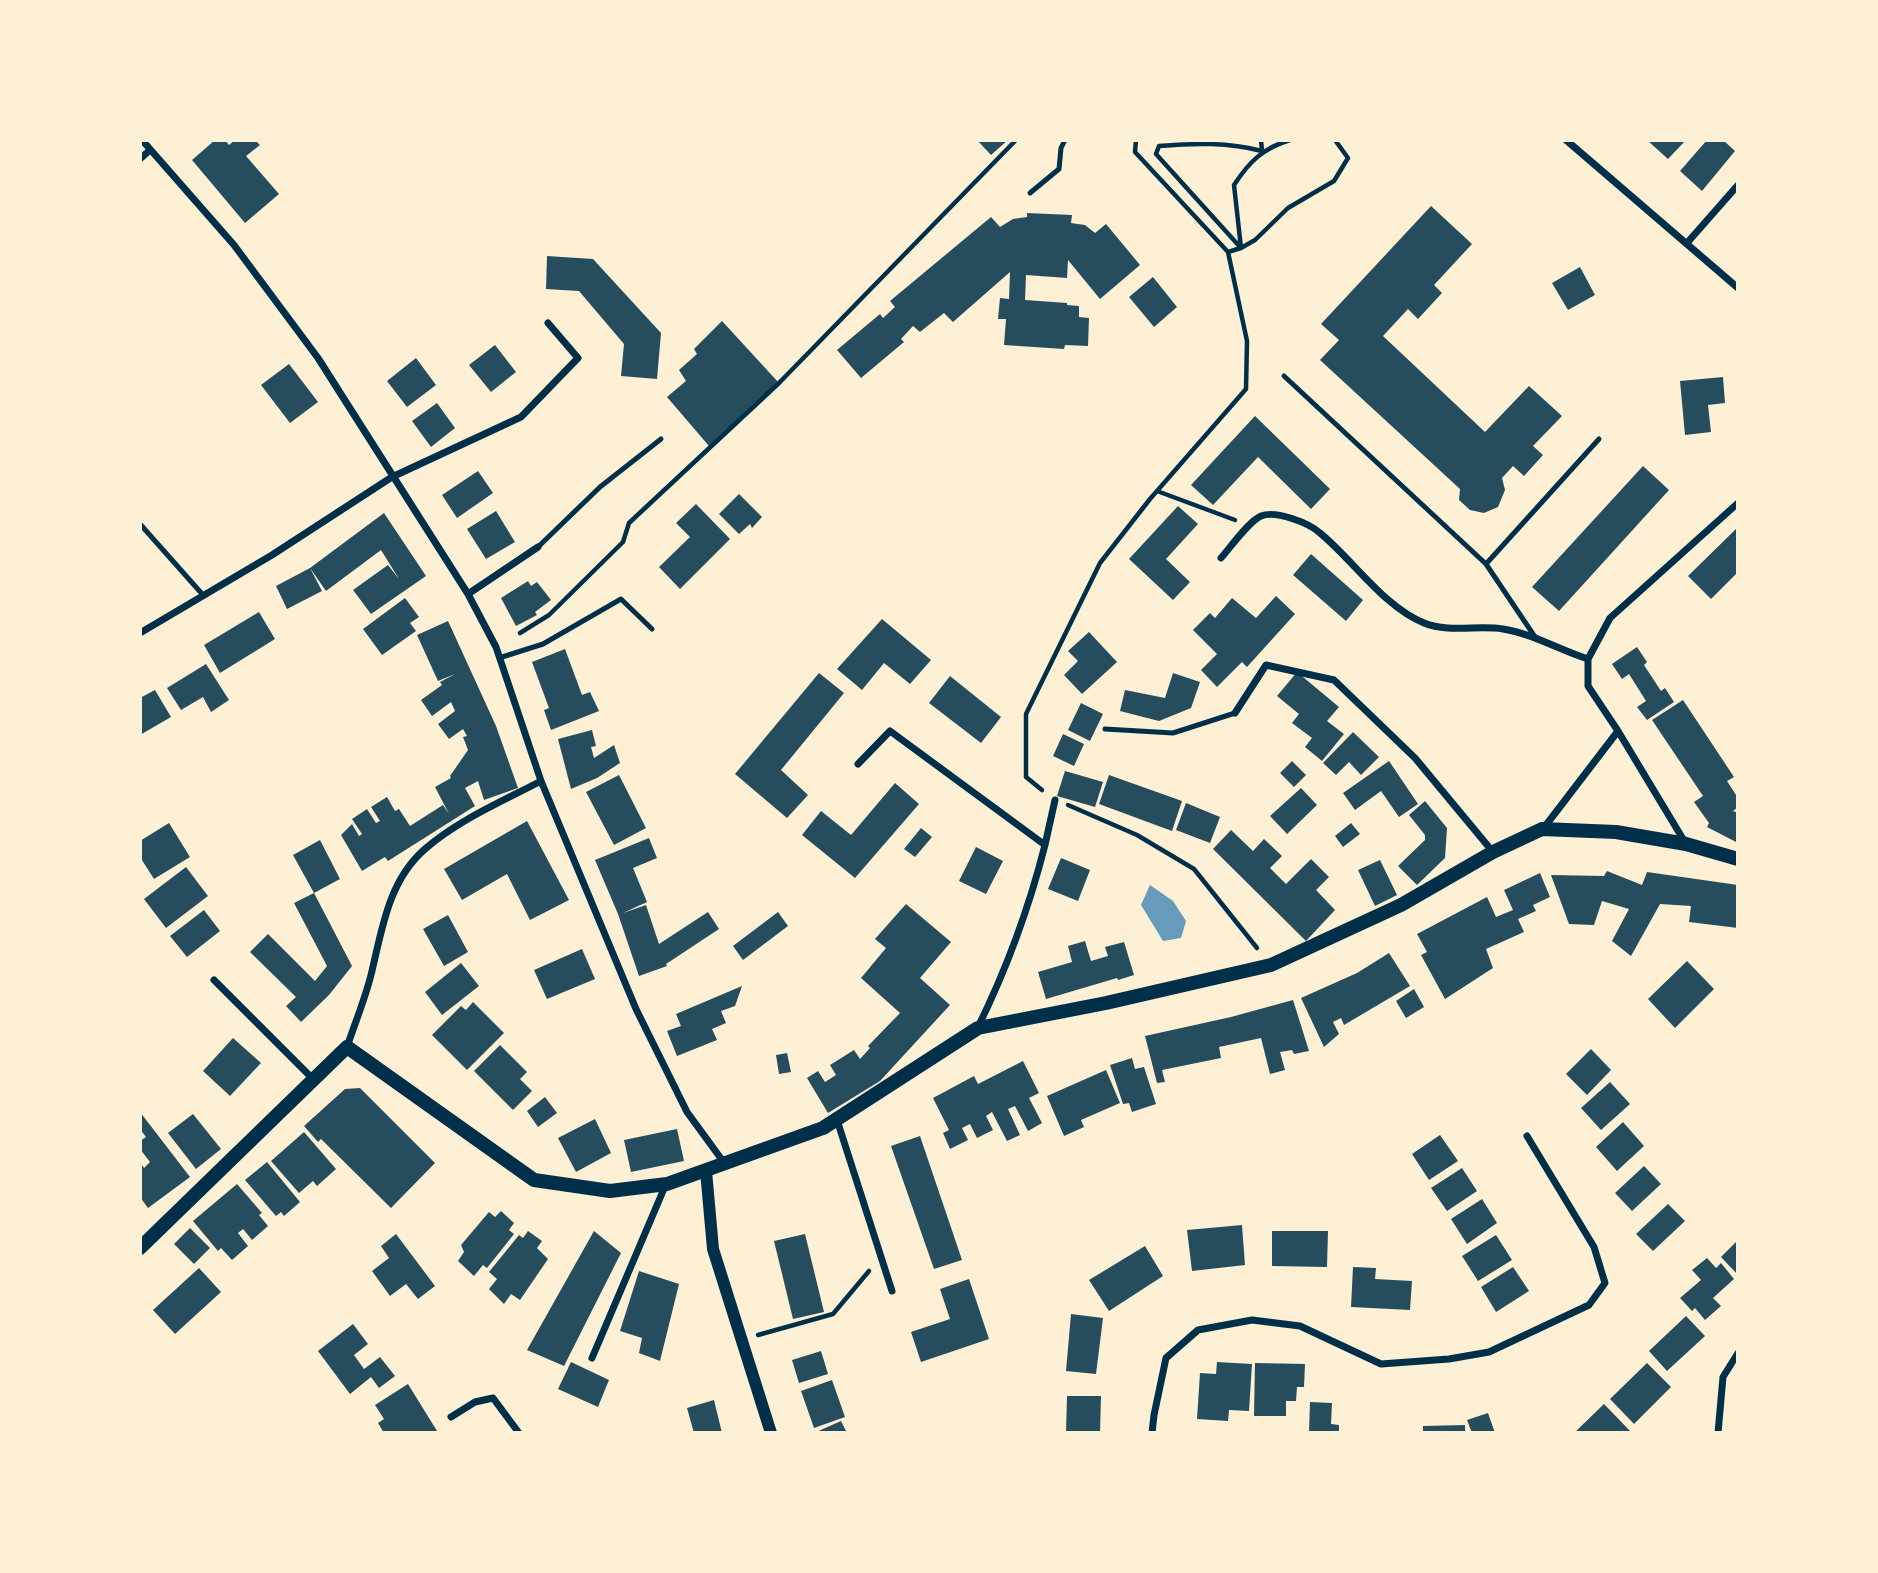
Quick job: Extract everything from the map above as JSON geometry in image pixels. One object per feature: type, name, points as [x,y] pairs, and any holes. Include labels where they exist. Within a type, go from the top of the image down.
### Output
[{"type":"main road","points":[[140,1248],[347,1047],[534,1180],[610,1191],[667,1184],[823,1128],[978,1028],[1105,1003],[1271,965],[1401,905],[1493,852],[1542,829],[1616,832],[1686,844],[1738,859]]},
{"type":"street","points":[[142,140],[234,245],[318,358],[468,594],[496,647],[541,780],[636,1010],[687,1112],[725,1164]]},
{"type":"street","points":[[1566,140],[1738,288]]},
{"type":"street","points":[[140,159],[150,150]]},
{"type":"street","points":[[1687,243],[1738,185]]},
{"type":"street","points":[[140,633],[272,555],[392,477],[521,417],[578,358],[548,323]]},
{"type":"street","points":[[1686,844],[1588,686],[1588,659],[1611,618],[1738,503]]},
{"type":"street","points":[[1221,558],[1260,516],[1279,513],[1318,530],[1406,614],[1426,624],[1462,629],[1501,629],[1535,637],[1559,650],[1588,659]]},
{"type":"street","points":[[468,594],[538,547]]},
{"type":"street","points":[[1236,713],[1266,666],[1334,680],[1415,758],[1493,852]]},
{"type":"street","points":[[858,764],[890,731],[1045,845]]},
{"type":"street","points":[[1542,829],[1618,731]]},
{"type":"street","points":[[347,1047],[370,977],[383,918],[400,878],[424,849],[463,823],[541,780]]},
{"type":"street","points":[[978,1028],[999,985],[1025,918],[1055,800]]},
{"type":"street","points":[[214,979],[313,1079]]},
{"type":"street","points":[[837,1119],[892,1291]]},
{"type":"street","points":[[1152,1433],[1166,1358],[1198,1330],[1252,1320],[1300,1326],[1381,1364],[1449,1359],[1489,1352],[1589,1304],[1605,1283],[1594,1247],[1527,1136]]},
{"type":"street","points":[[706,1171],[713,1249],[771,1433]]},
{"type":"street","points":[[592,1358],[667,1184]]},
{"type":"street","points":[[1718,1433],[1723,1377],[1738,1353]]},
{"type":"street","points":[[451,1417],[475,1402],[492,1398],[519,1433]]},
{"type":"lane","points":[[1030,193],[1059,169],[1061,148],[1065,140]]},
{"type":"lane","points":[[1284,376],[1486,564],[1535,637]]},
{"type":"lane","points":[[538,547],[600,487],[662,439]]},
{"type":"lane","points":[[1486,564],[1599,439]]},
{"type":"lane","points":[[140,524],[203,595]]},
{"type":"lane","points":[[499,658],[543,644],[621,599],[652,629]]},
{"type":"lane","points":[[1105,729],[1173,733],[1236,713]]},
{"type":"path","points":[[496,647],[549,615],[623,542],[629,523],[779,383],[1016,140]]},
{"type":"path","points":[[1136,140],[1135,152],[1228,252],[1247,341],[1246,389],[1157,491],[1100,563],[1026,714],[1026,777],[1055,800],[1137,835],[1194,869],[1271,965]]},
{"type":"path","points":[[1261,140],[1262,151]]},
{"type":"path","points":[[1241,248],[1234,185],[1248,164],[1262,151],[1290,140]]},
{"type":"path","points":[[1228,252],[1255,240],[1287,208],[1334,181],[1348,158],[1335,140]]},
{"type":"path","points":[[1241,248],[1156,154],[1159,146],[1194,144],[1239,145],[1262,151]]},
{"type":"path","points":[[1157,491],[1251,526]]},
{"type":"path","points":[[741,1339],[833,1314],[881,1256]]},
{"type":"water","points":[[1150,885],[1173,901],[1186,921],[1181,938],[1163,941],[1141,905]]},
{"type":"building","points":[[215,140],[225,140],[229,145],[235,140],[255,140],[260,145],[246,156],[279,194],[245,223],[192,160]]},
{"type":"building","points":[[977,140],[1008,140],[991,155]]},
{"type":"building","points":[[1647,140],[1686,140],[1668,159]]},
{"type":"building","points":[[1707,140],[1723,140],[1735,151],[1702,191],[1680,171]]},
{"type":"building","points":[[1431,206],[1472,244],[1434,285],[1442,293],[1418,319],[1408,309],[1383,336],[1485,432],[1529,386],[1562,416],[1533,446],[1543,455],[1524,476],[1513,466],[1502,478],[1505,490],[1498,507],[1484,513],[1470,510],[1459,500],[1460,489],[1320,360],[1339,340],[1321,324]]},
{"type":"building","points":[[1027,213],[1072,215],[1071,223],[1085,225],[1095,233],[1106,224],[1140,265],[1100,299],[1068,260],[1067,278],[1026,275],[1025,300],[1079,306],[1079,317],[1089,318],[1088,346],[1065,345],[1064,349],[1004,345],[1006,319],[998,319],[1000,298],[1009,299],[1010,272],[953,322],[944,313],[920,332],[913,326],[901,339],[904,342],[861,378],[837,350],[880,314],[883,318],[895,307],[890,301],[991,217],[1000,227],[1013,219],[1027,217]]},
{"type":"building","points":[[547,256],[593,259],[661,333],[657,379],[621,376],[624,344],[579,291],[546,289]]},
{"type":"building","points":[[1580,267],[1595,295],[1568,310],[1552,283]]},
{"type":"building","points":[[1153,277],[1177,307],[1154,327],[1129,297]]},
{"type":"building","points":[[722,321],[779,383],[709,446],[667,397],[686,381],[679,370],[697,354],[694,349]]},
{"type":"building","points":[[495,345],[516,372],[491,392],[469,365]]},
{"type":"building","points":[[416,358],[436,385],[407,407],[387,381]]},
{"type":"building","points":[[289,364],[318,402],[290,423],[261,385]]},
{"type":"building","points":[[1723,377],[1725,403],[1708,405],[1711,432],[1685,435],[1680,381]]},
{"type":"building","points":[[437,403],[455,428],[431,447],[412,421]]},
{"type":"building","points":[[1255,416],[1330,489],[1311,509],[1258,457],[1213,505],[1191,485]]},
{"type":"building","points":[[1643,466],[1669,490],[1559,611],[1532,587]]},
{"type":"building","points":[[478,471],[493,493],[457,518],[442,495]]},
{"type":"building","points":[[739,494],[762,517],[752,528],[750,524],[739,534],[719,514]]},
{"type":"building","points":[[696,504],[730,539],[680,589],[659,567],[690,537],[676,523]]},
{"type":"building","points":[[1178,506],[1198,524],[1166,559],[1190,582],[1173,600],[1129,559]]},
{"type":"building","points":[[496,511],[515,542],[486,559],[467,529]]},
{"type":"building","points":[[384,513],[426,576],[371,614],[353,590],[388,565],[399,579],[381,550],[326,591],[310,568]]},
{"type":"building","points":[[1738,527],[1738,572],[1711,599],[1688,576]]},
{"type":"building","points":[[1311,554],[1363,600],[1346,621],[1293,575]]},
{"type":"building","points":[[310,568],[322,591],[287,609],[276,586]]},
{"type":"building","points":[[528,581],[531,586],[537,582],[551,600],[535,612],[537,615],[516,626],[501,598]]},
{"type":"building","points":[[1276,596],[1295,614],[1247,667],[1242,662],[1217,687],[1201,670],[1217,654],[1193,630],[1210,613],[1215,618],[1232,598],[1256,618]]},
{"type":"building","points":[[405,598],[419,617],[410,623],[416,631],[382,655],[363,629]]},
{"type":"building","points":[[259,612],[275,639],[220,673],[204,645]]},
{"type":"building","points":[[882,619],[931,660],[910,684],[884,663],[862,690],[837,669]]},
{"type":"building","points":[[448,621],[496,726],[518,788],[484,800],[478,781],[465,788],[475,806],[388,861],[385,857],[362,871],[341,835],[352,824],[359,836],[362,834],[352,819],[367,809],[376,823],[380,821],[371,807],[387,797],[395,811],[399,809],[410,826],[443,805],[449,814],[435,787],[451,778],[468,750],[463,737],[467,736],[463,729],[449,739],[438,724],[455,711],[451,702],[432,716],[421,700],[442,685],[440,682],[455,674],[438,681],[417,635]]},
{"type":"building","points":[[1089,632],[1117,662],[1082,694],[1064,675],[1078,661],[1068,651]]},
{"type":"building","points":[[1637,647],[1647,662],[1644,665],[1661,691],[1665,688],[1674,702],[1647,720],[1637,707],[1646,701],[1629,674],[1622,679],[1612,664]]},
{"type":"building","points":[[565,649],[582,695],[590,692],[599,711],[551,730],[544,710],[549,708],[532,662]]},
{"type":"building","points":[[206,664],[229,700],[211,712],[203,697],[181,710],[167,688]]},
{"type":"building","points":[[1297,672],[1339,707],[1327,721],[1344,734],[1322,761],[1305,747],[1312,738],[1292,723],[1299,714],[1277,696]]},
{"type":"building","points":[[819,673],[844,693],[781,770],[808,795],[787,818],[735,774]]},
{"type":"building","points":[[1173,673],[1200,682],[1191,708],[1159,721],[1120,711],[1125,690],[1165,698]]},
{"type":"building","points":[[950,676],[1001,717],[981,743],[929,703]]},
{"type":"building","points":[[155,690],[171,717],[140,735],[140,698]]},
{"type":"building","points":[[1683,700],[1734,777],[1727,781],[1738,798],[1738,807],[1733,811],[1738,813],[1738,843],[1707,827],[1709,823],[1694,802],[1703,796],[1652,720]]},
{"type":"building","points":[[1081,703],[1103,714],[1090,741],[1068,730]]},
{"type":"building","points":[[592,730],[596,746],[591,747],[594,758],[614,745],[620,763],[597,778],[571,789],[558,739]]},
{"type":"building","points":[[1353,732],[1379,757],[1361,775],[1349,762],[1336,775],[1323,763]]},
{"type":"building","points":[[1063,734],[1084,744],[1074,766],[1053,756]]},
{"type":"building","points":[[1292,761],[1306,775],[1294,787],[1280,773]]},
{"type":"building","points":[[1389,761],[1418,804],[1399,817],[1381,791],[1355,810],[1343,793]]},
{"type":"building","points":[[1065,771],[1103,782],[1095,807],[1057,796]]},
{"type":"building","points":[[619,775],[646,828],[614,845],[586,792]]},
{"type":"building","points":[[1109,775],[1182,801],[1172,831],[1099,804]]},
{"type":"building","points":[[895,783],[919,804],[855,878],[802,835],[821,811],[851,835]]},
{"type":"building","points":[[1301,788],[1317,805],[1287,834],[1270,816]]},
{"type":"building","points":[[1425,801],[1447,828],[1445,858],[1417,885],[1398,866],[1425,840],[1425,835],[1409,815]]},
{"type":"building","points":[[1186,803],[1220,817],[1210,843],[1176,830]]},
{"type":"building","points":[[527,821],[569,900],[530,920],[507,874],[462,900],[444,869]]},
{"type":"building","points":[[169,823],[190,857],[154,879],[140,857],[140,841]]},
{"type":"building","points":[[1351,823],[1360,834],[1343,847],[1335,836]]},
{"type":"building","points":[[921,828],[932,837],[915,857],[904,849]]},
{"type":"building","points":[[1231,830],[1253,851],[1264,839],[1282,856],[1270,868],[1286,884],[1311,859],[1329,877],[1316,890],[1335,910],[1306,941],[1213,849]]},
{"type":"building","points":[[649,838],[657,858],[633,868],[647,902],[623,913],[646,905],[659,944],[708,912],[719,929],[666,964],[667,966],[639,976],[618,914],[595,860]]},
{"type":"building","points":[[320,840],[340,879],[314,893],[293,855]]},
{"type":"building","points":[[976,847],[1003,861],[986,894],[959,881]]},
{"type":"building","points":[[1061,858],[1090,870],[1078,901],[1048,889]]},
{"type":"building","points":[[1380,860],[1397,895],[1375,906],[1358,870]]},
{"type":"building","points":[[186,867],[208,896],[166,928],[144,899]]},
{"type":"building","points":[[1607,871],[1642,885],[1647,872],[1738,885],[1738,928],[1689,922],[1691,906],[1660,904],[1631,956],[1612,941],[1629,909],[1602,901],[1594,925],[1569,924],[1551,875],[1604,876]]},
{"type":"building","points":[[1540,873],[1550,897],[1533,905],[1536,911],[1518,919],[1524,932],[1486,949],[1493,968],[1445,999],[1421,955],[1427,952],[1417,934],[1487,897],[1496,917],[1513,910],[1504,890]]},
{"type":"building","points":[[314,893],[352,966],[329,995],[301,1022],[286,1006],[296,997],[250,952],[268,934],[315,981],[327,966],[294,903]]},
{"type":"building","points":[[906,904],[951,942],[920,978],[950,1005],[880,1081],[828,1113],[807,1078],[818,1071],[825,1082],[836,1075],[830,1065],[854,1050],[860,1059],[870,1048],[868,1046],[900,1013],[861,978],[886,948],[875,939]]},
{"type":"building","points":[[204,910],[220,931],[187,957],[170,936]]},
{"type":"building","points":[[778,912],[788,926],[743,960],[733,946]]},
{"type":"building","points":[[448,915],[468,952],[444,966],[423,929]]},
{"type":"building","points":[[1085,941],[1091,961],[1108,956],[1105,947],[1124,942],[1134,975],[1046,999],[1038,972],[1072,962],[1068,946]]},
{"type":"building","points":[[582,949],[595,979],[547,999],[534,970]]},
{"type":"building","points":[[1389,953],[1410,986],[1344,1025],[1341,1018],[1333,1022],[1339,1034],[1324,1047],[1301,998],[1357,973]]},
{"type":"building","points":[[1687,961],[1714,989],[1675,1028],[1648,999]]},
{"type":"building","points":[[461,963],[479,986],[442,1015],[425,992]]},
{"type":"building","points":[[742,986],[735,1006],[721,1011],[726,1023],[712,1029],[717,1040],[677,1056],[667,1031],[681,1026],[676,1014]]},
{"type":"building","points":[[1414,989],[1424,1007],[1406,1018],[1396,1001]]},
{"type":"building","points":[[1293,1000],[1309,1051],[1294,1054],[1292,1050],[1280,1052],[1285,1070],[1270,1074],[1261,1038],[1219,1047],[1221,1058],[1162,1070],[1165,1082],[1157,1083],[1145,1036]]},
{"type":"building","points":[[473,1002],[504,1033],[467,1070],[432,1035],[461,1006],[466,1010]]},
{"type":"building","points":[[233,1038],[261,1063],[230,1096],[203,1071]]},
{"type":"building","points":[[500,1045],[527,1072],[520,1079],[532,1091],[513,1110],[474,1071]]},
{"type":"building","points":[[1591,1049],[1611,1070],[1587,1095],[1566,1074]]},
{"type":"building","points":[[787,1053],[791,1072],[779,1074],[776,1055]]},
{"type":"building","points":[[1132,1058],[1135,1069],[1144,1067],[1156,1104],[1132,1112],[1129,1103],[1123,1104],[1110,1065]]},
{"type":"building","points":[[1023,1061],[1039,1093],[1029,1098],[1042,1123],[1028,1131],[1015,1106],[1008,1109],[1020,1135],[1007,1141],[992,1112],[986,1116],[993,1130],[977,1138],[970,1124],[962,1128],[968,1140],[950,1149],[943,1133],[949,1130],[933,1098],[974,1076],[978,1084]]},
{"type":"building","points":[[1106,1070],[1120,1103],[1081,1120],[1084,1127],[1064,1136],[1047,1096]]},
{"type":"building","points":[[1610,1082],[1630,1104],[1601,1130],[1581,1108]]},
{"type":"building","points":[[360,1088],[435,1163],[391,1208],[321,1139],[318,1142],[304,1126],[345,1089]]},
{"type":"building","points":[[545,1097],[557,1113],[538,1127],[527,1111]]},
{"type":"building","points":[[140,1112],[190,1177],[148,1208],[140,1197],[140,1162],[144,1168],[150,1162],[140,1149],[140,1141],[146,1137],[140,1129]]},
{"type":"building","points":[[193,1114],[221,1149],[196,1169],[168,1133]]},
{"type":"building","points":[[595,1119],[611,1153],[576,1172],[558,1138]]},
{"type":"building","points":[[1623,1122],[1644,1146],[1617,1171],[1596,1147]]},
{"type":"building","points":[[677,1129],[684,1161],[631,1172],[624,1140]]},
{"type":"building","points":[[304,1132],[336,1169],[317,1186],[313,1181],[299,1193],[271,1161]]},
{"type":"building","points":[[1440,1135],[1458,1161],[1429,1180],[1412,1154]]},
{"type":"building","points":[[920,1136],[962,1260],[934,1269],[891,1146]]},
{"type":"building","points":[[267,1162],[300,1202],[284,1216],[281,1212],[276,1216],[245,1180]]},
{"type":"building","points":[[1644,1166],[1661,1184],[1632,1211],[1615,1193]]},
{"type":"building","points":[[1462,1168],[1477,1191],[1447,1211],[1431,1188]]},
{"type":"building","points":[[237,1184],[262,1213],[259,1215],[268,1226],[252,1240],[243,1229],[238,1233],[248,1246],[232,1260],[221,1248],[218,1251],[193,1221]]},
{"type":"building","points":[[1482,1199],[1497,1223],[1467,1244],[1451,1219]]},
{"type":"building","points":[[1668,1204],[1685,1221],[1653,1251],[1636,1234]]},
{"type":"building","points":[[501,1211],[514,1223],[509,1230],[514,1234],[487,1268],[483,1265],[474,1276],[458,1261],[464,1252],[461,1245],[489,1212],[495,1217]]},
{"type":"building","points":[[1242,1225],[1245,1265],[1192,1271],[1187,1230]]},
{"type":"building","points":[[190,1228],[210,1248],[194,1264],[174,1244]]},
{"type":"building","points":[[528,1231],[542,1241],[537,1248],[548,1259],[520,1300],[511,1294],[504,1304],[489,1289],[497,1279],[489,1272],[519,1235],[523,1238]]},
{"type":"building","points":[[594,1231],[621,1253],[564,1366],[527,1350]]},
{"type":"building","points":[[1272,1231],[1328,1231],[1327,1267],[1272,1266]]},
{"type":"building","points":[[396,1234],[435,1286],[418,1299],[406,1284],[390,1296],[372,1271],[389,1258],[381,1246]]},
{"type":"building","points":[[805,1234],[824,1312],[793,1319],[774,1241]]},
{"type":"building","points":[[1496,1235],[1512,1260],[1478,1281],[1462,1256]]},
{"type":"building","points":[[1738,1240],[1738,1275],[1721,1257]]},
{"type":"building","points":[[1145,1246],[1163,1276],[1109,1311],[1089,1280]]},
{"type":"building","points":[[1707,1258],[1716,1268],[1721,1263],[1734,1279],[1713,1298],[1721,1306],[1705,1320],[1695,1308],[1692,1311],[1680,1298],[1701,1280],[1692,1270]]},
{"type":"building","points":[[1353,1267],[1376,1268],[1375,1279],[1412,1281],[1410,1310],[1351,1307]]},
{"type":"building","points":[[1513,1267],[1529,1291],[1496,1312],[1481,1287]]},
{"type":"building","points":[[199,1268],[221,1292],[175,1334],[153,1310]]},
{"type":"building","points":[[639,1271],[679,1284],[660,1361],[639,1353],[642,1338],[620,1331]]},
{"type":"building","points":[[969,1279],[989,1339],[921,1362],[911,1332],[950,1319],[940,1289]]},
{"type":"building","points":[[1071,1314],[1103,1318],[1096,1374],[1066,1371]]},
{"type":"building","points":[[1686,1316],[1705,1336],[1667,1371],[1649,1351]]},
{"type":"building","points":[[353,1324],[368,1344],[354,1355],[364,1369],[380,1357],[395,1376],[379,1388],[371,1377],[350,1394],[318,1351]]},
{"type":"building","points":[[821,1351],[828,1374],[799,1383],[792,1360]]},
{"type":"building","points":[[571,1362],[609,1380],[598,1407],[558,1389]]},
{"type":"building","points":[[1217,1362],[1252,1364],[1249,1411],[1229,1410],[1228,1421],[1197,1419],[1200,1373],[1216,1374]]},
{"type":"building","points":[[1255,1363],[1305,1364],[1304,1387],[1297,1387],[1296,1401],[1286,1401],[1286,1416],[1254,1416]]},
{"type":"building","points":[[1647,1363],[1671,1387],[1634,1424],[1610,1399]]},
{"type":"building","points":[[832,1380],[845,1417],[814,1428],[801,1391]]},
{"type":"building","points":[[408,1384],[437,1431],[384,1433],[378,1423],[384,1419],[375,1405]]},
{"type":"building","points":[[1067,1396],[1101,1396],[1100,1433],[1066,1433]]},
{"type":"building","points":[[714,1400],[722,1433],[694,1433],[687,1408]]},
{"type":"building","points":[[1310,1402],[1332,1403],[1331,1424],[1339,1425],[1339,1433],[1309,1433]]},
{"type":"building","points":[[1604,1404],[1632,1433],[1574,1433]]},
{"type":"building","points":[[1488,1413],[1495,1433],[1472,1433],[1467,1420]]},
{"type":"building","points":[[841,1421],[847,1433],[814,1433]]},
{"type":"building","points":[[1465,1425],[1465,1433],[1423,1433],[1423,1426]]}]
